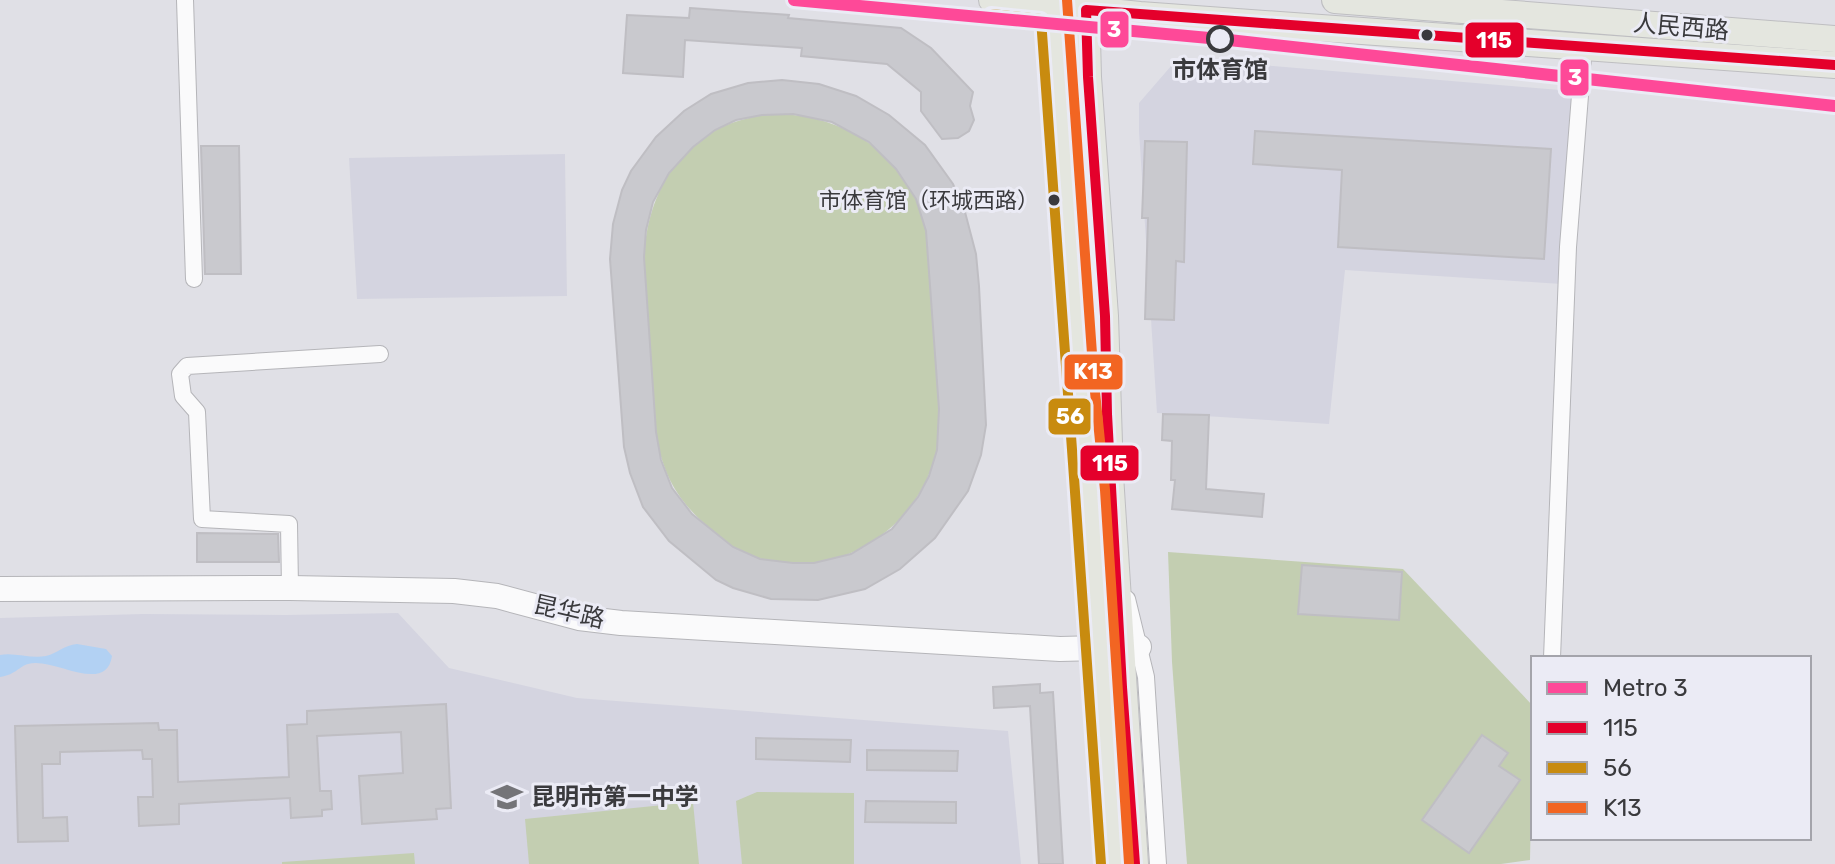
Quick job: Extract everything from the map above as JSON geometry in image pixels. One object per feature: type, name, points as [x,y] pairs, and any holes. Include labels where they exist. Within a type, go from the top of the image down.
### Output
[{"type":"main road","name":"人民西路","points":[[992,0],[1835,65]]},
{"type":"main road","name":"人民西路","points":[[1335,0],[1835,39]]},
{"type":"main road","points":[[1054,3],[1080,383],[1091,491],[1120,647],[1115,864]]},
{"type":"main road","points":[[1086,5],[1105,316],[1107,414],[1120,647],[1135,864]]},
{"type":"street","points":[[185,0],[194,279]]},
{"type":"street","points":[[1552,656],[1568,247],[1584,45]]},
{"type":"street","points":[[290,588],[289,524],[202,519],[197,412],[183,396],[180,374],[187,366],[380,354]]},
{"type":"street","name":"昆华路","points":[[0,589],[454,591],[497,596],[579,618],[621,623],[1060,649],[1120,647]]},
{"type":"street","points":[[1120,647],[1147,686],[1158,864]]},
{"type":"shaded area","points":[[1178,58],[1572,91],[1561,284],[1345,270],[1329,424],[1157,413],[1139,103]]},
{"type":"shaded area","points":[[565,154],[567,296],[357,299],[349,158]]},
{"type":"shaded area","name":"昆明市第一中学","points":[[398,613],[449,668],[577,698],[1008,731],[1021,864],[0,864],[0,618]]},
{"type":"green space","points":[[782,114],[826,122],[865,140],[898,169],[910,187],[920,208],[927,239],[939,409],[938,443],[933,463],[921,490],[904,514],[884,534],[860,549],[833,559],[805,564],[776,562],[737,549],[700,520],[674,487],[663,462],[656,432],[644,257],[656,201],[667,177],[683,156],[702,139],[725,126],[752,117]]},
{"type":"green space","points":[[1168,552],[1403,569],[1531,704],[1530,860],[1501,864],[1187,864],[1172,662]]},
{"type":"green space","points":[[757,792],[854,793],[854,864],[742,864],[736,801]]},
{"type":"green space","points":[[693,802],[699,864],[529,864],[525,819]]},
{"type":"green space","points":[[414,853],[415,864],[282,864],[282,862]]},
{"type":"water","points":[[77,644],[106,649],[112,656],[108,668],[89,674],[38,663],[28,664],[0,677],[0,655],[46,656]]},
{"type":"building","points":[[690,8],[901,28],[931,48],[973,92],[970,106],[974,120],[969,131],[958,138],[942,139],[921,111],[921,92],[887,64],[801,56],[802,48],[685,40],[683,77],[623,73],[627,15],[689,18]]},
{"type":"building","points":[[782,80],[819,84],[856,96],[889,115],[925,145],[953,184],[965,212],[976,254],[986,425],[981,455],[968,491],[935,538],[900,569],[865,589],[818,600],[771,599],[716,580],[669,541],[643,507],[624,447],[610,259],[613,224],[622,190],[631,171],[656,137],[684,111],[711,94],[748,83]],"holes":[[[793,114],[832,122],[869,142],[896,169],[916,199],[926,231],[939,409],[937,450],[918,497],[892,529],[851,554],[814,563],[760,559],[733,547],[692,514],[672,488],[661,460],[656,432],[644,257],[646,230],[653,202],[669,173],[693,147],[715,130],[736,120],[762,115]]]},
{"type":"building","points":[[1255,131],[1551,149],[1544,259],[1338,247],[1342,170],[1253,164]]},
{"type":"building","points":[[1145,141],[1187,142],[1184,262],[1176,261],[1174,320],[1145,319],[1148,218],[1142,218]]},
{"type":"building","points":[[201,146],[239,146],[241,274],[205,274]]},
{"type":"building","points":[[1163,414],[1209,415],[1206,489],[1264,494],[1262,517],[1172,509],[1175,480],[1171,480],[1172,441],[1162,440]]},
{"type":"building","points":[[197,533],[278,534],[279,562],[197,562]]},
{"type":"building","points":[[1302,565],[1402,572],[1399,620],[1298,614]]},
{"type":"building","points":[[1040,684],[1040,693],[1053,692],[1063,864],[1039,864],[1030,706],[994,708],[993,687]]},
{"type":"building","points":[[446,704],[451,808],[436,809],[437,819],[362,824],[359,776],[403,773],[401,732],[317,736],[320,791],[331,791],[332,809],[322,810],[322,816],[291,818],[290,798],[179,804],[179,824],[139,826],[138,797],[153,797],[152,759],[143,759],[142,750],[60,752],[60,764],[42,764],[43,818],[67,817],[68,841],[18,842],[15,726],[158,723],[159,730],[177,730],[178,782],[289,777],[287,725],[307,724],[307,711]]},
{"type":"building","points":[[1482,735],[1508,753],[1499,766],[1520,780],[1469,853],[1422,820]]},
{"type":"building","points":[[756,738],[851,740],[850,762],[756,759]]},
{"type":"building","points":[[867,750],[958,751],[957,771],[867,770]]},
{"type":"building","points":[[866,801],[956,802],[956,823],[865,822]]},
{"type":"metro line","name":"3","points":[[794,0],[1220,39],[1835,106]]},
{"type":"transit line","name":"K13","points":[[1067,0],[1094,382],[1105,490],[1129,863]]},
{"type":"transit line","name":"115","points":[[1135,864],[1122,687],[1107,414],[1105,316],[1086,10],[1835,65]]},
{"type":"transit line","name":"56","points":[[991,14],[1041,19],[1101,864]]},
{"type":"place","name":"市体育馆","points":[[1220,39]]},
{"type":"place","name":"市体育馆（环城西路）","points":[[1054,200]]},
{"type":"place","name":"昆明市第一中学","points":[[507,797]]}]
